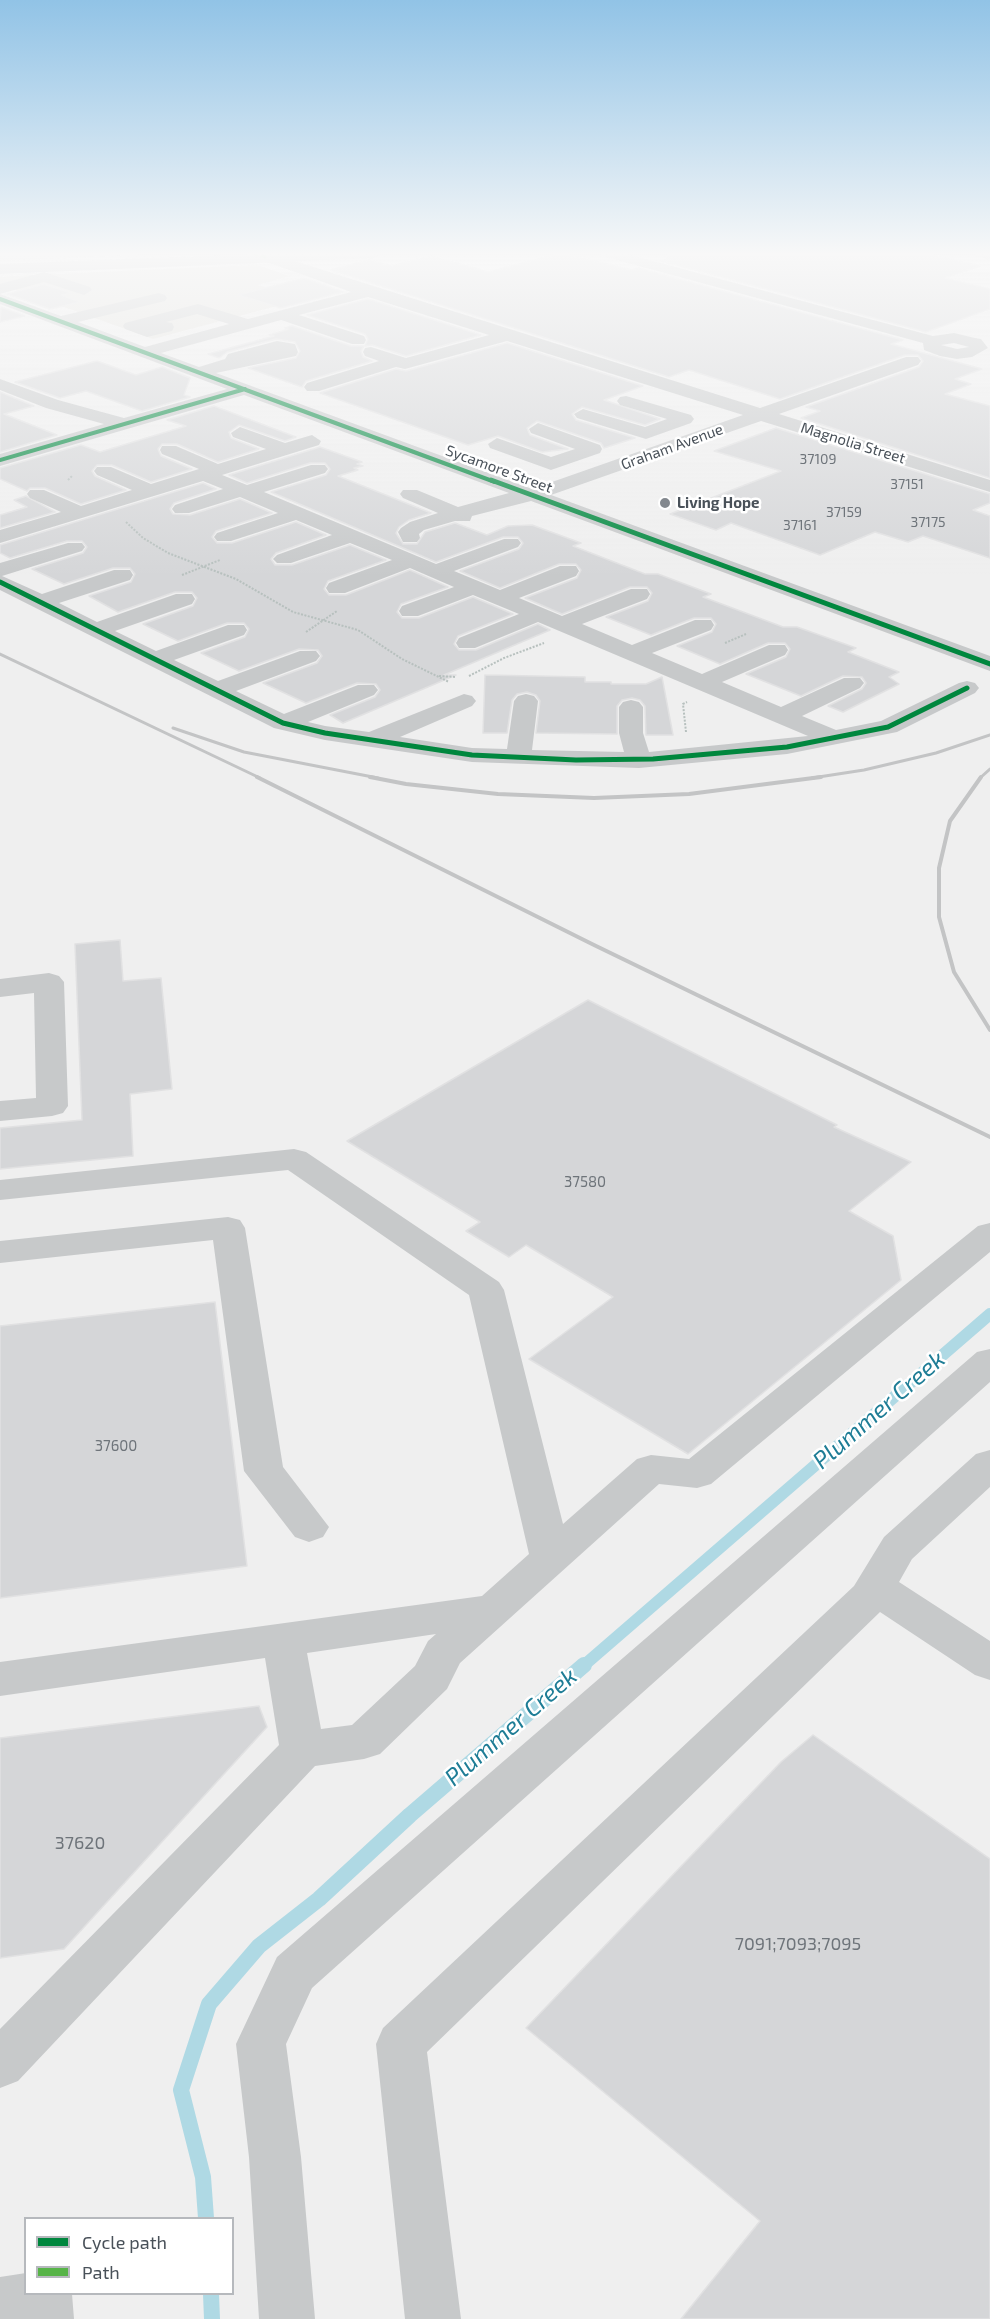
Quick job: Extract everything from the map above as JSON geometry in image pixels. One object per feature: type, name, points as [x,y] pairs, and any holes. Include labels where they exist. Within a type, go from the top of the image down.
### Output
[{"type":"street","name":"Sycamore Street","points":[[169,361],[990,664]]},
{"type":"street","points":[[313,387],[395,361]]},
{"type":"street","points":[[397,361],[405,364],[415,361]]},
{"type":"street","name":"Magnolia Street","points":[[591,361],[990,486]]},
{"type":"street","name":"Graham Avenue","points":[[381,549],[410,538],[441,537],[467,518],[516,507],[533,495],[911,361]]},
{"type":"street","points":[[199,372],[231,363]]},
{"type":"street","points":[[0,384],[52,404],[124,424]]},
{"type":"street","points":[[0,460],[245,389]]},
{"type":"street","points":[[584,414],[646,433],[685,420],[627,401]]},
{"type":"street","points":[[52,404],[50,408],[64,419],[101,431]]},
{"type":"street","points":[[665,426],[697,438]]},
{"type":"street","points":[[497,444],[551,464],[593,449],[538,429]]},
{"type":"street","points":[[240,433],[284,450]]},
{"type":"street","points":[[2,535],[81,513],[312,441]]},
{"type":"street","points":[[169,450],[242,491],[539,614],[556,632],[633,653],[698,691],[782,716],[837,739]]},
{"type":"street","points":[[574,456],[609,469]]},
{"type":"street","points":[[182,509],[318,469]]},
{"type":"street","points":[[104,471],[152,491]]},
{"type":"street","points":[[37,494],[81,513]]},
{"type":"street","points":[[410,494],[467,518]]},
{"type":"street","points":[[226,546],[294,514]]},
{"type":"street","points":[[284,559],[349,536]]},
{"type":"street","points":[[435,571],[511,543]]},
{"type":"street","points":[[0,570],[75,547]]},
{"type":"street","points":[[337,588],[410,561]]},
{"type":"street","points":[[500,598],[568,571]]},
{"type":"street","points":[[40,602],[122,575]]},
{"type":"street","points":[[0,582],[283,723],[372,741],[472,754],[639,760],[716,755],[837,739],[888,727],[967,688]]},
{"type":"street","points":[[410,611],[474,587]]},
{"type":"street","points":[[556,632],[639,594]]},
{"type":"street","points":[[95,630],[184,599]]},
{"type":"street","points":[[467,643],[539,614]]},
{"type":"street","points":[[633,653],[703,625]]},
{"type":"street","points":[[154,659],[236,630]]},
{"type":"street","points":[[216,690],[302,646]]},
{"type":"street","points":[[698,691],[777,650]]},
{"type":"street","points":[[782,716],[852,683]]},
{"type":"street","points":[[283,723],[366,690]]},
{"type":"street","points":[[372,741],[464,701]]},
{"type":"street","points":[[518,757],[524,731],[526,701]]},
{"type":"street","points":[[631,707],[631,733],[639,760]]},
{"type":"street","points":[[0,988],[50,982],[52,1106],[0,1111]]},
{"type":"street","points":[[0,1190],[294,1159],[486,1290],[550,1559]]},
{"type":"street","points":[[0,1252],[228,1228],[264,1471],[309,1527]]},
{"type":"street","points":[[0,2064],[302,1750],[364,1741],[432,1677],[443,1653],[651,1469],[697,1474],[990,1234]]},
{"type":"street","points":[[287,2319],[275,2157],[261,2044],[294,1973],[990,1360]]},
{"type":"street","points":[[433,2319],[401,2044],[869,1597],[898,1548],[990,1464]]},
{"type":"street","points":[[875,1587],[990,1663]]},
{"type":"street","points":[[0,1679],[493,1611]]},
{"type":"street","points":[[283,1640],[302,1750]]},
{"type":"street","points":[[0,2305],[46,2298],[46,2319]]},
{"type":"path","points":[[123,521],[153,546],[247,584],[278,605],[321,621],[358,630],[402,659],[452,683],[442,687]]},
{"type":"path","points":[[176,577],[205,567],[226,546]]},
{"type":"path","points":[[302,646],[321,621],[338,611]]},
{"type":"path","points":[[436,676],[470,676],[504,658],[532,649],[556,632]]},
{"type":"path","points":[[686,739],[683,704],[698,691]]},
{"type":"building","points":[[98,361],[136,375],[162,367],[190,378],[184,395],[190,397],[142,411],[86,391],[60,398],[15,382]]},
{"type":"building","points":[[281,361],[371,361],[306,381],[302,387],[248,368]]},
{"type":"building","points":[[441,361],[565,361],[643,386],[604,400],[660,419],[645,425],[582,407],[572,414],[576,420],[635,438],[604,448],[601,443],[537,421],[527,428],[530,435],[568,449],[542,452],[498,436],[468,445],[320,393],[396,369],[406,371]]},
{"type":"building","points":[[619,361],[887,361],[780,399],[689,370],[669,377]]},
{"type":"building","points":[[923,361],[954,361],[982,369],[955,379],[971,384],[945,394],[990,406],[990,478],[801,418],[820,411],[806,407],[919,367]]},
{"type":"building","points":[[0,392],[34,406],[4,414],[57,435],[0,452]]},
{"type":"building","points":[[214,406],[296,437],[285,441],[239,425],[229,432],[231,438],[259,449],[218,462],[177,444],[162,444],[158,449],[161,456],[192,469],[151,482],[112,465],[97,465],[92,471],[95,476],[126,490],[81,504],[45,488],[30,488],[27,491],[0,479],[0,468],[81,445],[100,452],[186,426],[167,420]]},
{"type":"building","points":[[776,428],[990,494],[990,503],[973,510],[990,516],[990,558],[923,536],[908,542],[875,532],[820,555],[731,523],[716,530],[670,514],[781,471],[714,451]]},
{"type":"building","points":[[320,447],[362,462],[357,464],[363,466],[354,468],[358,470],[338,476],[431,513],[409,520],[399,527],[396,533],[403,544],[417,544],[425,532],[455,523],[487,535],[508,526],[532,525],[581,543],[573,546],[645,574],[658,574],[711,594],[703,597],[783,627],[797,627],[856,648],[848,652],[899,672],[889,677],[899,684],[843,712],[828,706],[862,689],[866,683],[862,677],[843,676],[801,696],[746,674],[786,657],[790,649],[785,643],[768,643],[720,664],[677,646],[712,632],[716,624],[711,618],[694,618],[651,635],[606,617],[648,601],[652,593],[647,587],[630,587],[562,614],[525,598],[577,578],[581,570],[576,564],[559,564],[500,588],[460,571],[519,549],[523,543],[518,537],[503,537],[436,562],[271,492],[326,475],[330,469],[325,463],[310,463],[247,483],[229,475]]},
{"type":"building","points":[[203,483],[216,489],[174,503],[170,509],[173,514],[190,515],[240,499],[272,513],[216,531],[212,537],[217,543],[232,543],[296,522],[326,535],[276,553],[271,559],[275,565],[292,565],[350,545],[386,560],[328,581],[324,589],[329,595],[346,595],[410,570],[448,587],[401,604],[397,612],[402,618],[419,618],[473,597],[513,614],[458,636],[454,644],[459,650],[476,650],[538,624],[550,630],[444,675],[456,675],[343,723],[330,715],[375,697],[380,690],[376,684],[357,683],[306,703],[263,683],[317,663],[322,656],[318,650],[299,649],[239,671],[201,653],[245,637],[249,629],[244,623],[227,623],[178,641],[143,624],[193,606],[197,598],[192,592],[175,592],[118,612],[89,596],[131,582],[135,574],[130,568],[113,568],[64,584],[32,569],[83,553],[87,547],[82,541],[67,541],[10,558],[0,553],[0,545]]},
{"type":"building","points":[[26,496],[55,512],[0,528],[0,515],[27,507],[14,500]]},
{"type":"building","points":[[485,675],[585,677],[585,682],[611,682],[611,684],[646,684],[662,677],[673,735],[646,735],[645,706],[640,700],[632,698],[622,700],[617,706],[617,734],[536,733],[540,701],[536,695],[527,692],[517,694],[512,700],[507,733],[483,733]]},
{"type":"building","points":[[120,940],[123,981],[161,978],[172,1089],[130,1094],[133,1156],[0,1169],[0,1128],[82,1120],[75,944]]},
{"type":"building","points":[[588,1000],[837,1125],[834,1127],[911,1162],[849,1211],[893,1236],[901,1280],[688,1454],[529,1359],[613,1297],[526,1245],[509,1257],[466,1231],[480,1222],[347,1141]]},
{"type":"building","points":[[215,1302],[247,1566],[0,1598],[0,1326]]},
{"type":"building","points":[[259,1706],[267,1727],[64,1949],[0,1958],[0,1738]]},
{"type":"building","points":[[813,1735],[990,1859],[990,2319],[681,2319],[760,2221],[526,2028],[781,1762]]},
{"type":"waterway","name":"Plummer Creek","points":[[582,1667],[990,1314]]},
{"type":"waterway","name":"Plummer Creek","points":[[206,2217],[203,2177],[181,2090],[209,2004],[259,1946],[319,1899],[410,1815],[584,1665]]},
{"type":"waterway","name":"Plummer Creek","points":[[211,2295],[212,2319]]},
{"type":"railway","points":[[0,654],[260,778]]},
{"type":"railway","points":[[173,728],[244,752],[378,778]]},
{"type":"railway","points":[[812,778],[864,770],[936,753],[990,735]]},
{"type":"railway","points":[[981,777],[990,769]]},
{"type":"railway","points":[[257,777],[594,945],[990,1137]]},
{"type":"railway","points":[[370,777],[406,784],[498,794],[594,798],[689,794],[821,777]]},
{"type":"railway","points":[[981,777],[950,821],[939,868],[939,917],[954,972],[990,1030]]},
{"type":"cycle path","points":[[169,361],[990,664]]},
{"type":"cycle path","points":[[0,460],[245,389]]},
{"type":"cycle path","points":[[0,582],[283,723],[325,733],[472,755],[576,760],[653,759],[787,747],[888,727],[967,688]]},
{"type":"place","name":"Living Hope","points":[[665,503]]}]
